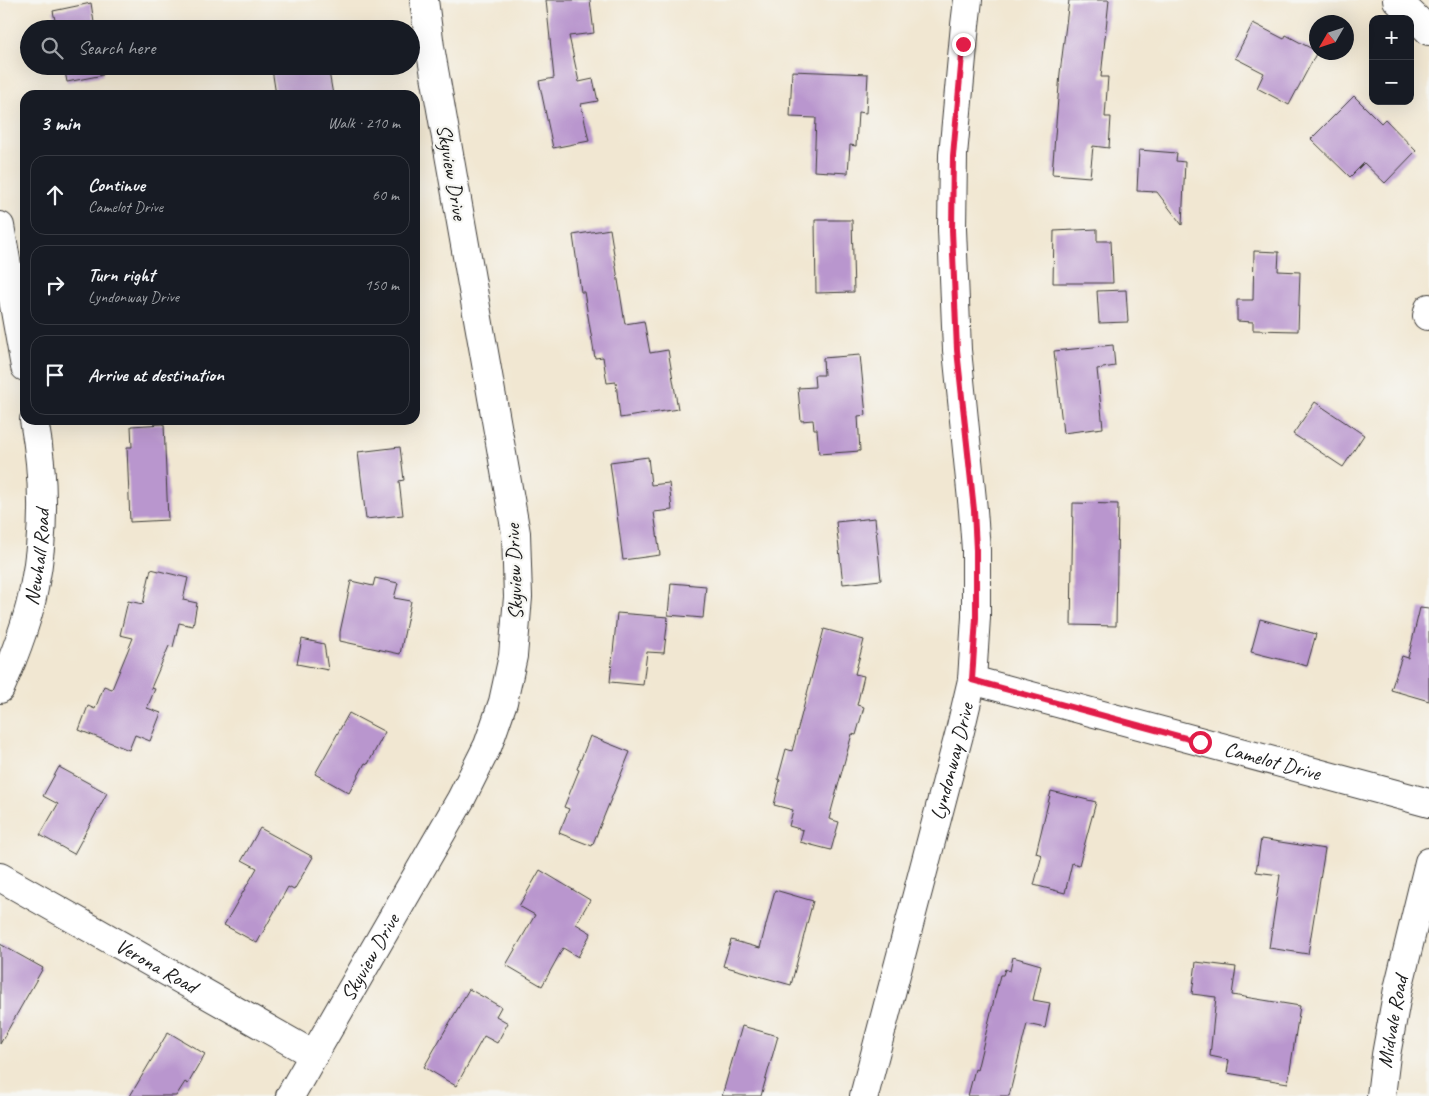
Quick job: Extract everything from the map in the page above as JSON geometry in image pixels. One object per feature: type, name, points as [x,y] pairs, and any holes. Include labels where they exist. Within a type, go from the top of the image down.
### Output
[{"type":"street","name":"Skyview Drive","points":[[290,1096],[465,792],[488,745],[503,702],[513,656],[518,597],[516,533],[430,47],[424,0]]},
{"type":"street","name":"Lyndonway Drive","points":[[864,1096],[972,680],[976,618],[976,550],[974,510],[957,350],[952,230],[953,156],[968,0]]},
{"type":"street","points":[[1397,0],[1429,31]]},
{"type":"street","points":[[0,226],[20,339]]},
{"type":"street","name":"Newhall Road","points":[[0,689],[28,613],[35,587],[41,532],[42,481],[35,425]]},
{"type":"street","name":"Camelot Drive","points":[[972,680],[1429,802]]},
{"type":"street","name":"Midvale Road","points":[[1381,1096],[1398,989],[1429,862]]},
{"type":"street","name":"Verona Road","points":[[0,877],[314,1055]]},
{"type":"building","points":[[546,0],[590,0],[594,33],[569,36],[579,82],[593,79],[598,101],[581,104],[589,141],[553,148],[539,81],[554,78]]},
{"type":"building","points":[[1069,0],[1109,0],[1101,77],[1108,77],[1105,117],[1111,117],[1109,148],[1093,146],[1090,177],[1052,174],[1060,73]]},
{"type":"building","points":[[91,3],[94,20],[55,20],[53,11]]},
{"type":"building","points":[[1253,23],[1284,39],[1286,35],[1309,47],[1309,60],[1313,60],[1289,105],[1257,88],[1264,73],[1235,58]]},
{"type":"building","points":[[792,71],[868,74],[866,113],[858,112],[856,146],[850,145],[848,173],[814,171],[816,118],[790,117]]},
{"type":"building","points":[[66,75],[103,75],[67,82]]},
{"type":"building","points":[[273,75],[330,75],[332,90],[275,90]]},
{"type":"building","points":[[1354,96],[1381,123],[1385,119],[1416,151],[1385,183],[1364,163],[1350,177],[1311,139]]},
{"type":"building","points":[[1139,150],[1177,153],[1176,161],[1185,162],[1182,225],[1157,192],[1137,191]]},
{"type":"building","points":[[815,220],[852,220],[854,292],[816,293]]},
{"type":"building","points":[[610,229],[625,324],[644,321],[650,353],[668,350],[678,409],[620,418],[616,382],[607,383],[603,357],[595,358],[584,292],[581,292],[573,235]]},
{"type":"building","points":[[1097,229],[1097,241],[1111,241],[1113,283],[1053,283],[1054,231]]},
{"type":"building","points":[[1254,251],[1279,252],[1278,271],[1300,272],[1298,331],[1253,330],[1253,322],[1237,321],[1237,300],[1253,300]]},
{"type":"building","points":[[1126,290],[1128,322],[1099,323],[1097,291]]},
{"type":"building","points":[[1113,345],[1115,366],[1097,369],[1103,428],[1063,433],[1054,351]]},
{"type":"building","points":[[860,355],[866,415],[858,416],[860,451],[819,454],[817,429],[814,429],[813,420],[801,421],[798,388],[815,387],[814,375],[824,375],[823,358]]},
{"type":"building","points":[[1315,402],[1364,435],[1343,467],[1293,434]]},
{"type":"building","points":[[164,425],[168,520],[130,522],[127,447],[132,447],[131,426]]},
{"type":"building","points":[[400,447],[404,480],[399,481],[403,515],[366,519],[358,452]]},
{"type":"building","points":[[648,457],[651,485],[669,483],[672,510],[654,512],[660,555],[623,560],[610,462]]},
{"type":"building","points":[[1073,503],[1118,504],[1116,626],[1071,625]]},
{"type":"building","points":[[875,518],[881,580],[843,584],[836,522]]},
{"type":"building","points":[[151,569],[188,578],[183,600],[197,603],[193,626],[179,623],[173,647],[169,646],[151,688],[155,689],[147,708],[161,713],[150,741],[135,735],[129,750],[79,730],[88,706],[95,709],[104,686],[112,689],[133,638],[120,635],[128,601],[143,604]]},
{"type":"building","points":[[375,578],[398,583],[394,598],[411,601],[400,654],[340,641],[340,632],[351,581],[373,586]]},
{"type":"building","points":[[671,583],[706,586],[703,618],[668,615]]},
{"type":"building","points":[[1420,608],[1429,609],[1429,701],[1391,690],[1402,656],[1408,658]]},
{"type":"building","points":[[617,613],[668,617],[664,653],[647,652],[643,685],[610,682]]},
{"type":"building","points":[[1260,619],[1316,634],[1307,666],[1251,652]]},
{"type":"building","points":[[824,629],[864,640],[855,674],[864,676],[857,705],[864,707],[856,735],[852,734],[829,819],[839,822],[831,850],[800,842],[803,830],[789,826],[793,810],[774,805],[780,780],[778,779],[786,749],[792,751]]},
{"type":"building","points":[[302,639],[324,644],[328,670],[297,664]]},
{"type":"building","points":[[349,713],[385,732],[368,764],[365,763],[349,793],[315,774]]},
{"type":"building","points":[[590,736],[630,752],[592,846],[559,833],[569,809],[564,807]]},
{"type":"building","points":[[59,767],[107,793],[74,854],[40,835],[58,804],[43,796]]},
{"type":"building","points":[[1051,791],[1096,802],[1079,865],[1072,863],[1065,893],[1034,885],[1042,855],[1036,853]]},
{"type":"building","points":[[260,828],[313,857],[294,890],[288,887],[257,943],[224,925],[257,868],[242,860]]},
{"type":"building","points":[[1261,839],[1325,849],[1308,954],[1269,948],[1280,875],[1256,872]]},
{"type":"building","points":[[540,870],[590,900],[576,924],[591,933],[578,957],[563,948],[542,986],[506,965],[535,915],[519,906]]},
{"type":"building","points":[[775,890],[813,901],[791,985],[723,966],[731,940],[760,948]]},
{"type":"building","points":[[0,944],[43,968],[0,1044]]},
{"type":"building","points":[[1013,957],[1041,965],[1033,1000],[1050,1003],[1045,1028],[1027,1024],[1009,1096],[968,1096],[975,1069],[977,1070],[1000,975],[1003,975],[1005,969],[1010,971]]},
{"type":"building","points":[[1196,962],[1236,967],[1232,995],[1300,1006],[1288,1083],[1227,1073],[1229,1060],[1210,1056],[1216,997],[1192,994]]},
{"type":"building","points":[[469,989],[501,1007],[496,1016],[508,1023],[497,1043],[484,1036],[456,1086],[424,1067]]},
{"type":"building","points":[[742,1026],[778,1036],[761,1096],[722,1096]]},
{"type":"building","points":[[168,1032],[205,1054],[188,1084],[185,1082],[176,1096],[130,1096]]},
{"type":"route","points":[[963,44],[953,156],[952,230],[957,350],[974,510],[976,550],[976,618],[972,680],[1200,742]]}]
